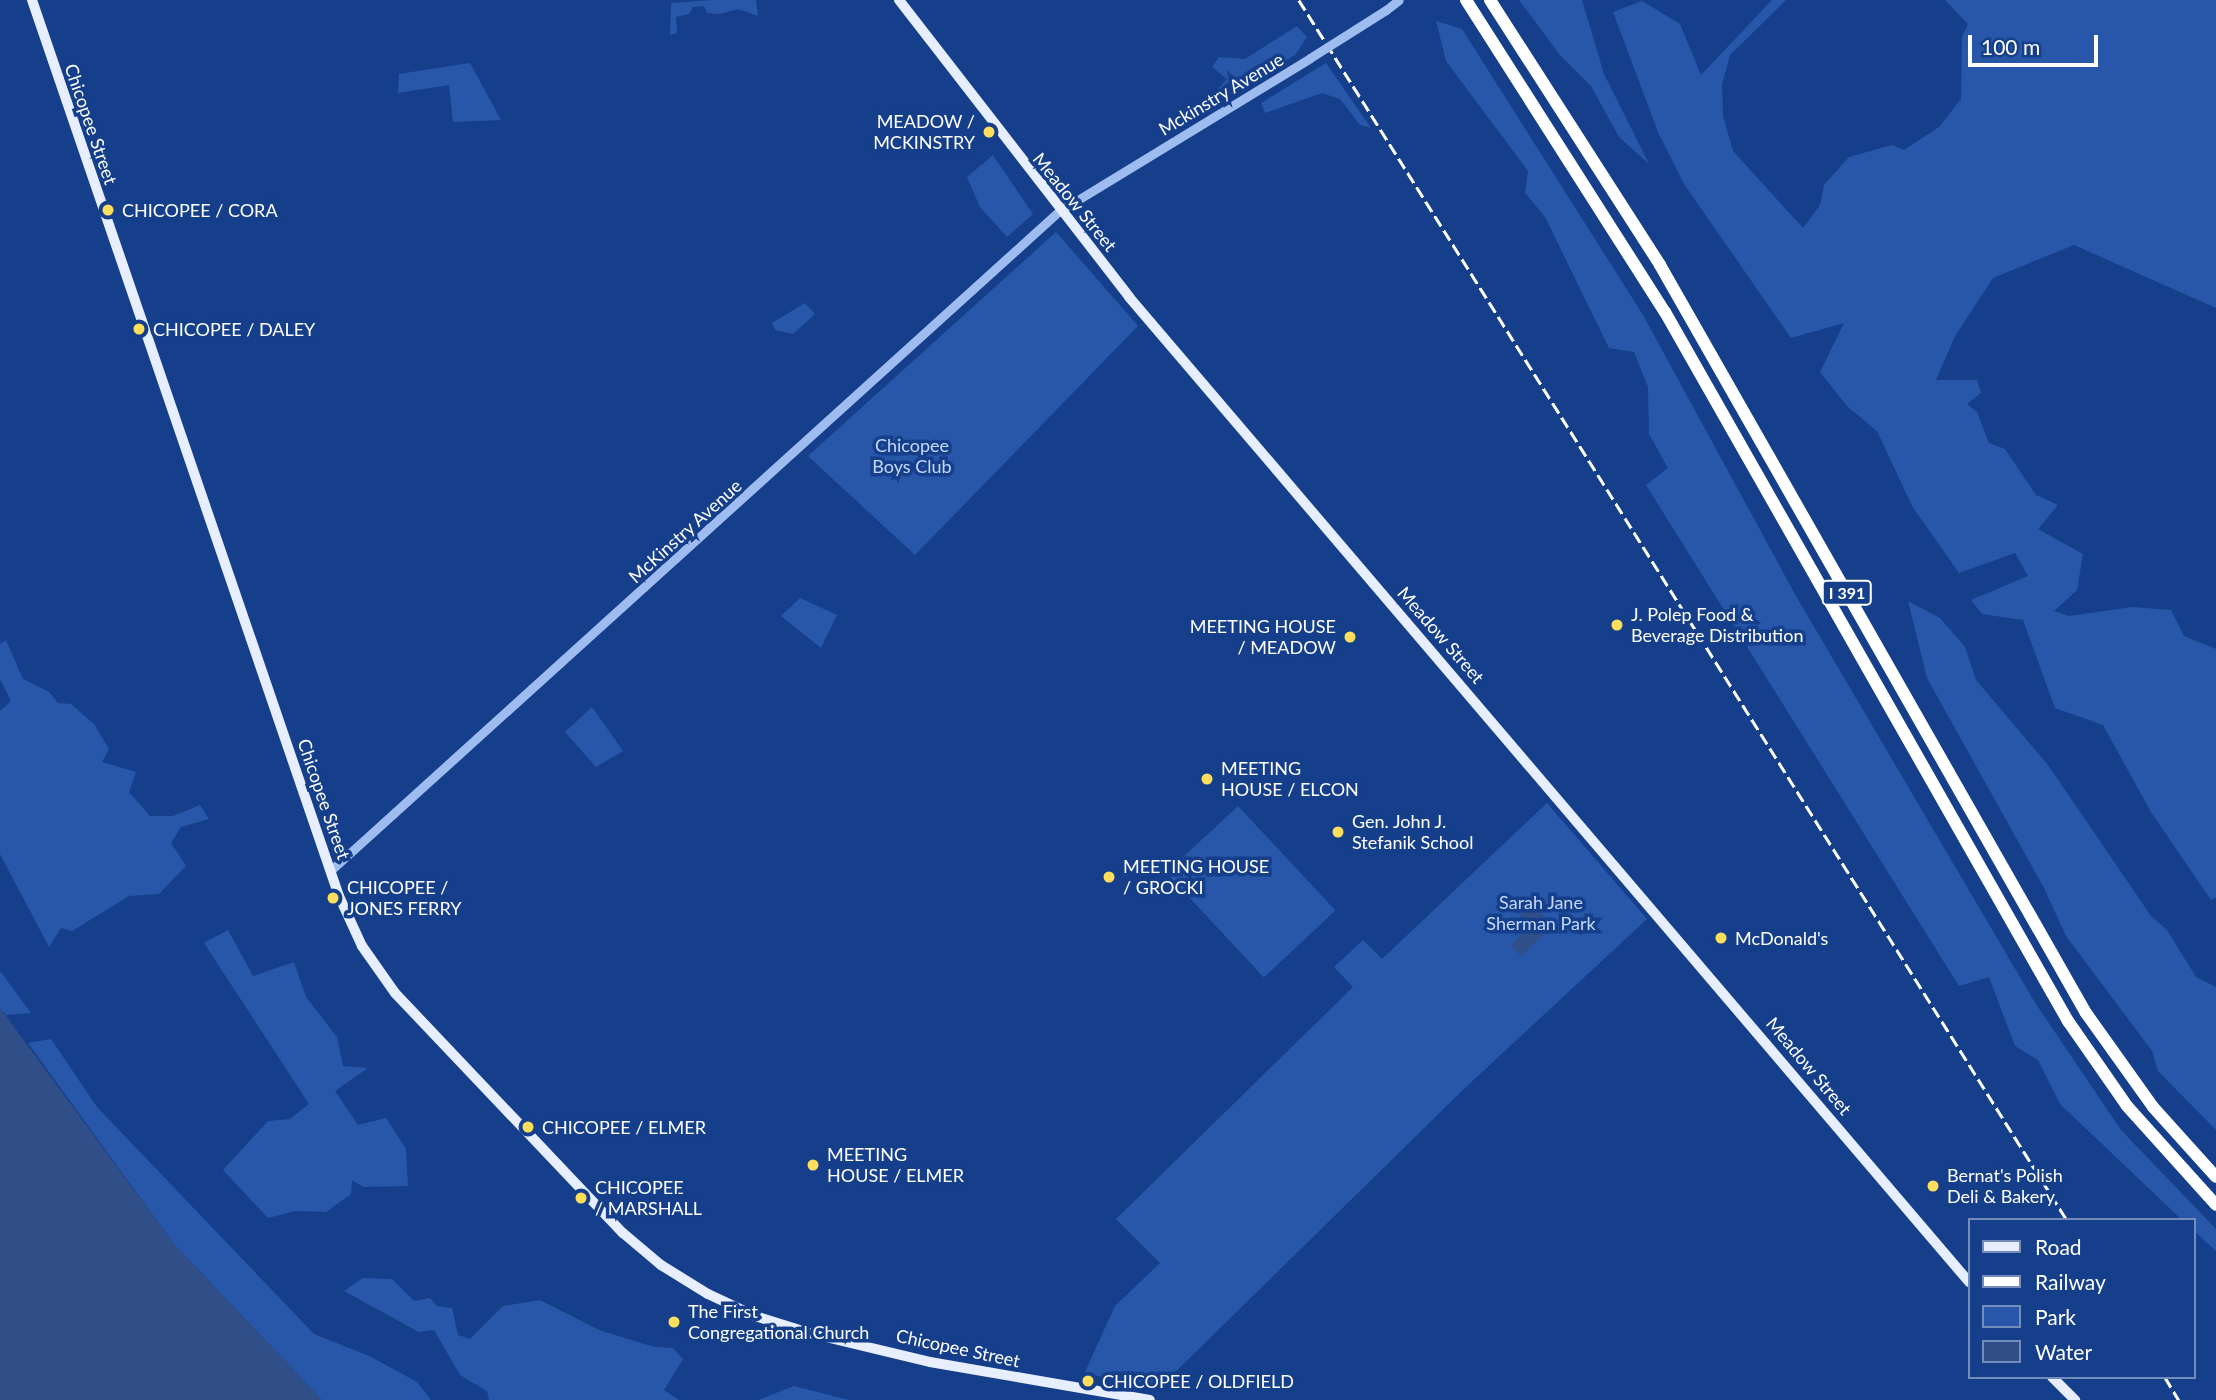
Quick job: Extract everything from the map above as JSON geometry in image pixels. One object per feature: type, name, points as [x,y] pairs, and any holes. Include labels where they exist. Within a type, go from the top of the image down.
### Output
[{"type":"highway","name":"I 391","points":[[1466,0],[1665,312],[2068,1021],[2139,1121],[2216,1205]]},
{"type":"highway","name":"I 391","points":[[1490,0],[1660,265],[2086,1013],[2153,1107],[2216,1177]]},
{"type":"main road","name":"Chicopee Street","points":[[32,0],[330,871],[362,946],[408,1009],[613,1224],[683,1279],[755,1316],[809,1333],[942,1364],[1150,1400]]},
{"type":"main road","name":"Meadow Street","points":[[899,0],[1058,212],[1968,1281]]},
{"type":"main road","points":[[2055,1381],[2067,1400]]},
{"type":"main road","points":[[2055,1381],[2075,1400]]},
{"type":"street","name":"Mckinstry Avenue","points":[[1058,212],[1310,58],[1399,0]]},
{"type":"street","name":"McKinstry Avenue","points":[[330,871],[1058,212]]},
{"type":"green space","points":[[756,0],[758,16],[738,9],[720,14],[707,13],[704,6],[693,7],[689,14],[676,17],[677,33],[670,35],[671,3]]},
{"type":"green space","points":[[1519,0],[1582,0],[1604,74],[1649,164],[1619,137],[1591,86],[1560,55]]},
{"type":"green space","points":[[1772,0],[1786,0],[1730,55],[1722,85],[1723,116],[1733,151],[1803,228],[1820,205],[1824,185],[1849,157],[1892,145],[1904,150],[1939,127],[1961,99],[1962,37],[1968,24],[1945,0],[2216,0],[2216,308],[2074,245],[1993,278],[1955,336],[1936,380],[1977,380],[1981,393],[1967,404],[1977,412],[1989,443],[2005,449],[2036,495],[2058,505],[2038,529],[2083,554],[2077,590],[2054,611],[2069,616],[2132,607],[2171,610],[2184,636],[2216,649],[2216,898],[2211,900],[2151,812],[2103,725],[2055,708],[2023,620],[1982,614],[1971,600],[2028,576],[2015,553],[1959,573],[1912,506],[1877,431],[1847,406],[1820,372],[1844,323],[1791,338],[1684,184],[1658,132],[1613,12],[1642,1],[1680,24],[1701,75]]},
{"type":"green space","points":[[1436,21],[1462,29],[1643,315],[1796,596],[2034,1001],[2121,1130],[2216,1229],[2216,1251],[2195,1232],[2195,1218],[2180,1218],[2060,1104],[2038,1060],[2015,1046],[1989,977],[1959,986],[1646,485],[1668,468],[1649,434],[1648,387],[1634,352],[1609,348],[1545,217],[1525,193],[1528,171],[1446,61]]},
{"type":"green space","points":[[1297,26],[1307,37],[1295,55],[1217,103],[1211,96],[1227,79],[1212,67],[1219,57],[1245,59]]},
{"type":"green space","points":[[470,63],[501,120],[453,122],[449,85],[398,93],[399,74]]},
{"type":"green space","points":[[1326,63],[1371,128],[1360,125],[1340,99],[1322,93],[1265,113],[1261,103]]},
{"type":"green space","points":[[993,155],[1033,214],[1007,237],[980,207],[967,177]]},
{"type":"green space","name":"Chicopee Boys Club","points":[[1056,232],[1138,326],[915,555],[808,456]]},
{"type":"green space","points":[[805,303],[815,314],[793,334],[775,330],[772,323]]},
{"type":"green space","points":[[800,598],[837,615],[821,648],[781,616]]},
{"type":"green space","points":[[1908,601],[1940,618],[1965,647],[1976,680],[2048,765],[2151,916],[2167,930],[2196,977],[2216,987],[2216,1130],[2158,1071],[2152,1051],[2066,936],[2044,888],[1927,678]]},
{"type":"green space","points":[[6,640],[23,679],[49,692],[58,703],[71,704],[94,724],[109,749],[102,762],[136,772],[129,792],[150,816],[173,816],[200,805],[209,819],[181,827],[171,843],[186,866],[159,894],[129,896],[72,931],[61,928],[49,947],[0,854],[0,711],[11,701],[0,679],[0,644]]},
{"type":"green space","points":[[592,707],[623,751],[596,767],[565,732]]},
{"type":"green space","name":"Sarah Jane Sherman Park","points":[[1547,803],[1647,919],[1466,1087],[1162,1385],[1084,1374],[1115,1306],[1160,1263],[1116,1219],[1353,987],[1334,967],[1363,940],[1382,959]]},
{"type":"green space","points":[[1238,806],[1336,911],[1264,977],[1166,873]]},
{"type":"green space","points":[[228,930],[253,976],[294,962],[306,997],[337,1037],[343,1066],[368,1068],[335,1091],[358,1125],[386,1118],[406,1149],[408,1186],[363,1187],[352,1180],[351,1194],[326,1212],[295,1211],[268,1218],[223,1170],[268,1121],[290,1119],[309,1104],[204,943]]},
{"type":"green space","points":[[0,971],[31,1013],[6,1015],[0,1008]]},
{"type":"green space","points":[[51,1039],[97,1107],[314,1334],[369,1356],[417,1382],[431,1400],[322,1400],[173,1243],[28,1043]]},
{"type":"green space","points":[[363,1278],[392,1279],[414,1301],[430,1298],[437,1306],[452,1308],[458,1335],[470,1339],[503,1306],[540,1300],[599,1330],[654,1347],[673,1348],[683,1359],[664,1390],[679,1400],[489,1400],[487,1391],[460,1375],[434,1330],[419,1332],[344,1291]]},
{"type":"green space","points":[[794,1386],[849,1400],[758,1400]]},
{"type":"water","points":[[1525,895],[1545,917],[1536,926],[1544,934],[1521,956],[1511,946],[1522,934],[1512,924],[1524,912],[1516,903]]},
{"type":"water","points":[[0,1008],[173,1243],[322,1400],[0,1400]]},
{"type":"railway","points":[[1299,0],[2066,1218]]},
{"type":"railway","points":[[2166,1379],[2179,1400]]},
{"type":"place","name":"MEADOW / MCKINSTRY","points":[[989,132]]},
{"type":"place","name":"CHICOPEE / CORA","points":[[108,210]]},
{"type":"place","name":"CHICOPEE / DALEY","points":[[139,329]]},
{"type":"place","name":"J. Polep Food & Beverage Distribution","points":[[1617,625]]},
{"type":"place","name":"MEETING HOUSE / MEADOW","points":[[1350,637]]},
{"type":"place","name":"MEETING HOUSE / ELCON","points":[[1207,779]]},
{"type":"place","name":"Gen. John J. Stefanik School","points":[[1338,832]]},
{"type":"place","name":"MEETING HOUSE / GROCKI","points":[[1109,877]]},
{"type":"place","name":"CHICOPEE / JONES FERRY","points":[[333,898]]},
{"type":"place","name":"McDonald's","points":[[1721,938]]},
{"type":"place","name":"CHICOPEE / ELMER","points":[[528,1127]]},
{"type":"place","name":"MEETING HOUSE / ELMER","points":[[813,1165]]},
{"type":"place","name":"Bernat's Polish Deli & Bakery","points":[[1933,1186]]},
{"type":"place","name":"CHICOPEE / MARSHALL","points":[[581,1198]]},
{"type":"place","name":"The First Congregational Church","points":[[674,1322]]},
{"type":"place","name":"CHICOPEE / OLDFIELD","points":[[1088,1381]]}]
